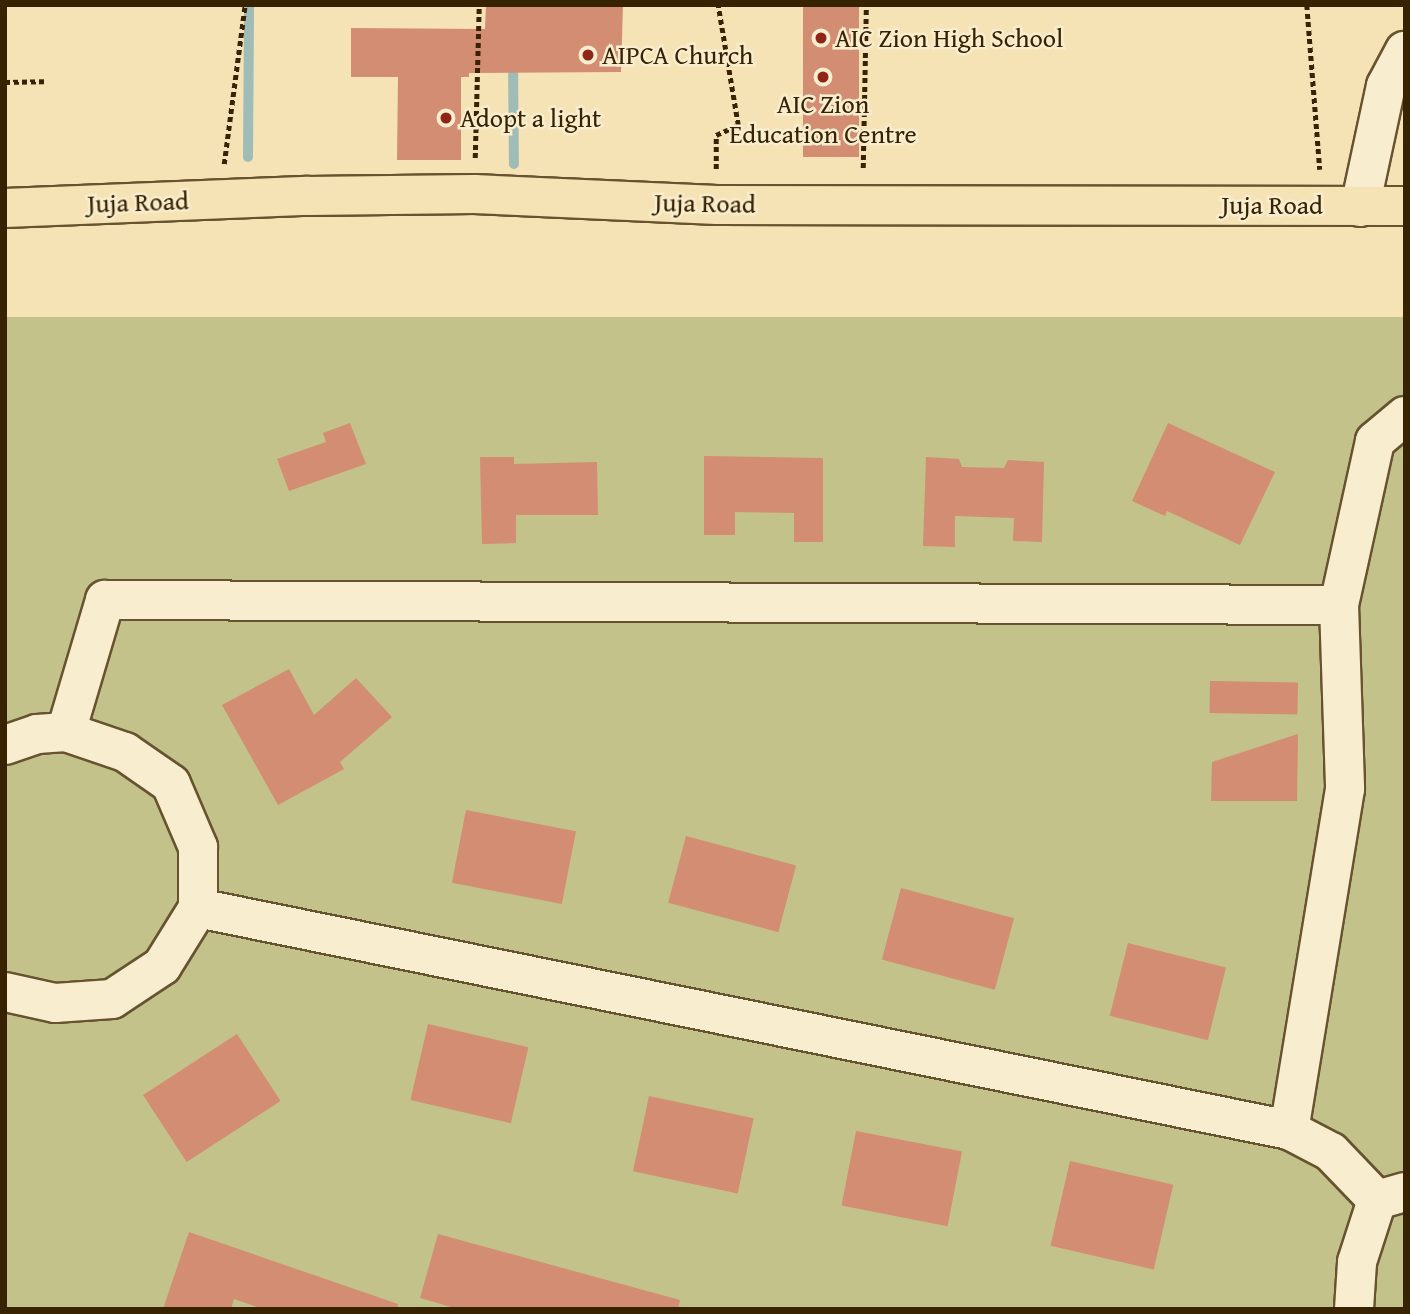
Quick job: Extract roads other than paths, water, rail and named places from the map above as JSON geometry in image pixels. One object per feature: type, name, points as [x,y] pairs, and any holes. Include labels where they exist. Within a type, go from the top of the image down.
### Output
[{"type":"main road","name":"Juja Road","points":[[5,208],[219,199],[474,194],[717,205],[1405,206]]},
{"type":"street","points":[[1360,206],[1390,146],[1386,86],[1405,51]]},
{"type":"street","points":[[1289,1130],[1345,789],[1339,605],[1375,441],[1405,416]]},
{"type":"street","points":[[66,732],[105,600],[1339,605]]},
{"type":"street","points":[[5,745],[37,734],[66,732],[125,752],[171,784],[198,847],[198,908],[162,966],[112,999],[55,1003],[5,992]]},
{"type":"street","points":[[198,908],[1289,1130],[1331,1152],[1391,1196],[1357,1262],[1354,1309]]},
{"type":"waterway","points":[[248,157],[249,5]]},
{"type":"waterway","points":[[513,59],[514,164]]},
{"type":"place","name":"AIC Zion High School","points":[[821,38]]},
{"type":"place","name":"AIPCA Church","points":[[588,55]]},
{"type":"place","name":"AIC Zion Education Centre","points":[[823,77]]},
{"type":"place","name":"Adopt a light","points":[[446,118]]}]
